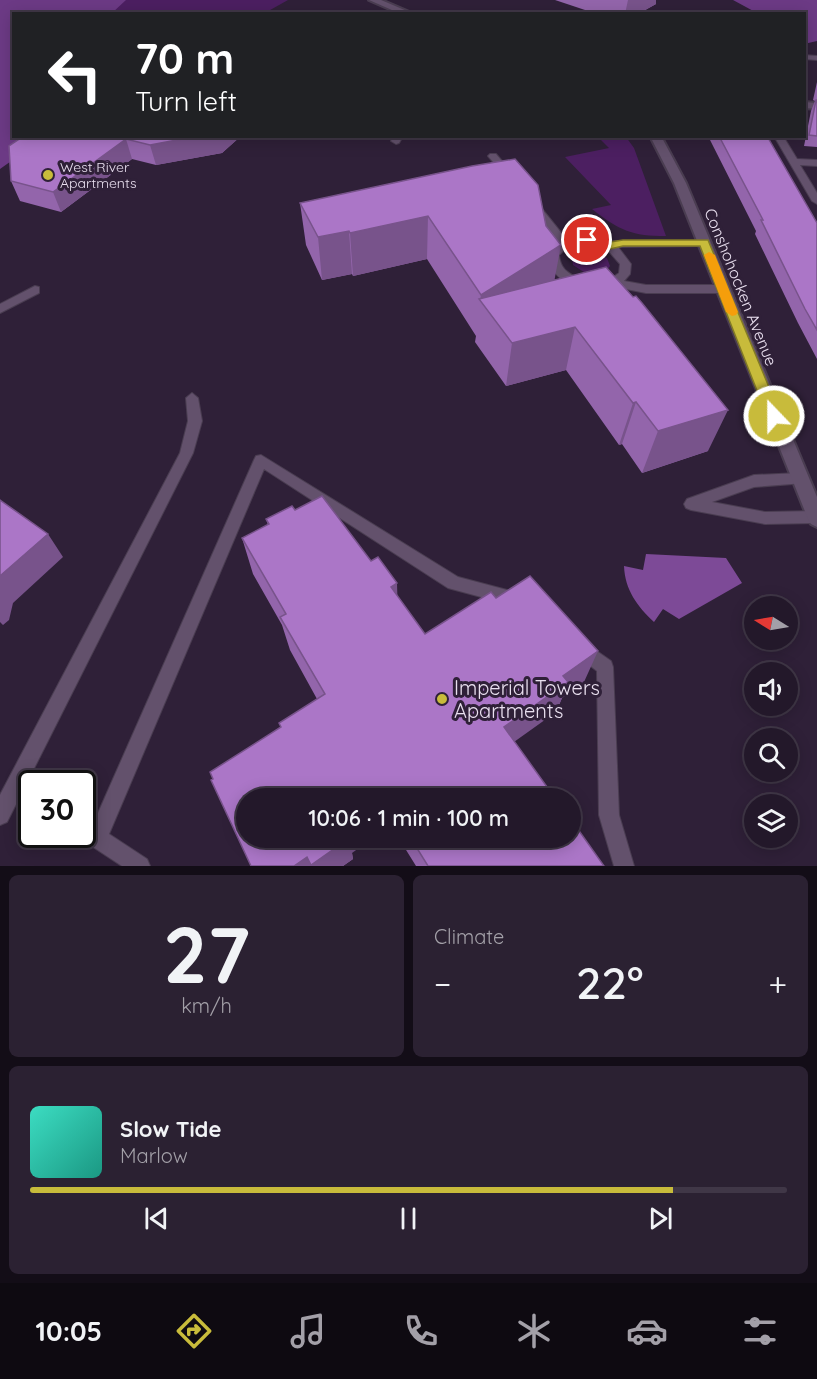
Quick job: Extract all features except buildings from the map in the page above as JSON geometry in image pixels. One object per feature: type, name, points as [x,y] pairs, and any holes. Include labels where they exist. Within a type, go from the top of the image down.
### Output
[{"type":"street","points":[[373,0],[405,12]]},
{"type":"street","name":"Conshohocken Avenue","points":[[656,138],[672,164],[817,518]]},
{"type":"lane","points":[[779,138],[817,201]]},
{"type":"lane","points":[[493,156],[515,183]]},
{"type":"lane","points":[[793,162],[817,163]]},
{"type":"lane","points":[[529,200],[565,244]]},
{"type":"lane","points":[[612,283],[625,274],[627,267],[625,259],[610,246],[587,240],[565,244],[554,255],[557,270],[564,276],[585,285],[612,283],[646,288],[723,289]]},
{"type":"lane","points":[[610,246],[623,243],[704,243]]},
{"type":"lane","points":[[0,309],[35,290]]},
{"type":"lane","points":[[0,816],[194,435],[197,415],[192,398]]},
{"type":"lane","points":[[140,866],[97,837],[261,460],[454,583],[525,601],[533,609]]},
{"type":"lane","points":[[800,479],[754,481],[691,504],[765,518],[817,518]]},
{"type":"lane","points":[[569,638],[605,667],[609,815],[624,866]]},
{"type":"shaded area","points":[[0,0],[288,0],[267,12],[12,12],[13,138],[0,155]]},
{"type":"shaded area","points":[[0,0],[126,0],[113,12],[12,12],[12,138],[44,138],[0,169]]},
{"type":"shaded area","points":[[733,0],[817,0],[817,41],[806,44],[806,12],[755,12]]},
{"type":"shaded area","points":[[599,138],[627,138],[634,148],[666,236],[644,235],[627,231],[592,209],[611,205],[565,157],[609,148]]},
{"type":"shaded area","points":[[591,251],[607,258],[610,266],[608,269],[587,274],[573,265],[572,258],[580,252]]},
{"type":"shaded area","points":[[646,554],[726,558],[742,583],[679,619],[663,609],[654,622],[633,597],[625,575],[624,566],[643,570]]},
{"type":"slow traffic","points":[[709,255],[732,312]]},
{"type":"place","name":"West River Apartments","points":[[48,175]]},
{"type":"place","name":"Imperial Towers Apartments","points":[[442,699]]},
{"type":"route","points":[[587,240],[610,246],[623,243],[704,243],[774,416]]}]
